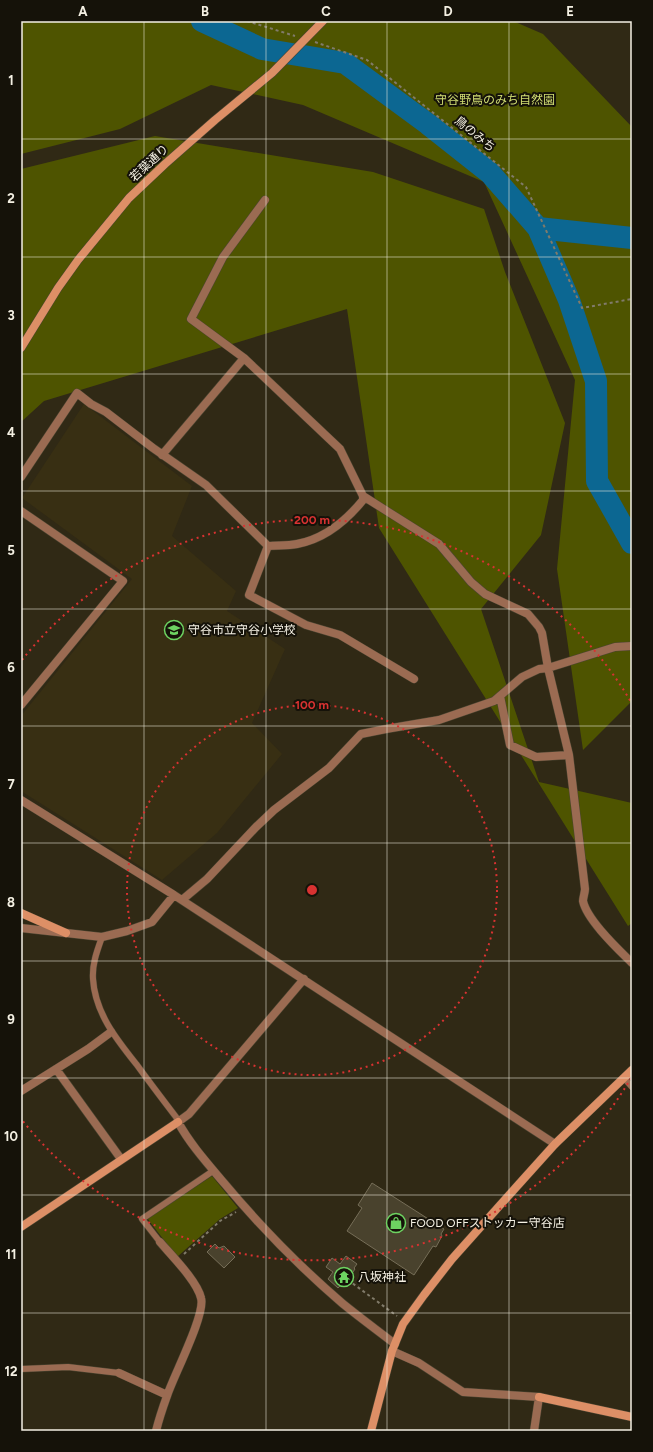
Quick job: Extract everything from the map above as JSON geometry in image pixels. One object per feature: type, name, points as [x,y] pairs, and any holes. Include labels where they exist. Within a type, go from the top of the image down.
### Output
[{"type":"street","name":"若葉通り","points":[[21,348],[58,288],[78,260],[129,198],[164,164],[272,73],[323,21]]},
{"type":"street","points":[[265,200],[223,257],[191,319],[244,358],[340,449],[363,496],[439,544],[471,582],[485,594],[528,614],[536,622],[542,633],[548,668],[569,755],[585,889],[583,901],[591,918],[632,963]]},
{"type":"street","points":[[162,455],[244,358]]},
{"type":"street","points":[[21,477],[77,393],[91,404],[106,412],[162,455],[206,485],[268,546],[297,544],[325,535],[355,510],[363,500],[363,496]]},
{"type":"street","points":[[21,511],[123,581],[21,705]]},
{"type":"street","points":[[268,546],[249,595],[306,625],[340,635],[414,679]]},
{"type":"street","points":[[182,900],[207,879],[274,810],[329,768],[362,734],[439,720],[494,701],[522,677],[539,670],[615,647],[632,646]]},
{"type":"street","points":[[500,696],[510,745],[536,757],[569,755]]},
{"type":"street","points":[[21,800],[182,900],[555,1144]]},
{"type":"street","points":[[21,928],[102,937],[127,931],[152,922],[174,895]]},
{"type":"street","points":[[21,913],[66,933]]},
{"type":"street","points":[[21,1227],[189,1114],[304,979]]},
{"type":"street","points":[[21,1091],[112,1032]]},
{"type":"street","points":[[56,1069],[121,1159]]},
{"type":"street","points":[[372,1431],[393,1347],[405,1321],[452,1259],[555,1144],[632,1070]]},
{"type":"street","points":[[178,1122],[182,1130],[213,1170],[244,1207],[296,1260],[342,1303],[393,1347],[463,1392],[539,1397],[632,1417]]},
{"type":"street","points":[[156,1431],[167,1395],[201,1311],[202,1300],[197,1287],[160,1242]]},
{"type":"street","points":[[119,1373],[167,1395]]},
{"type":"street","points":[[534,1431],[539,1397]]},
{"type":"lane","points":[[102,937],[93,964],[95,994],[102,1013],[112,1032],[176,1117],[178,1122]]},
{"type":"lane","points":[[624,1078],[632,1087]]},
{"type":"lane","points":[[160,1242],[142,1218],[213,1170]]},
{"type":"lane","points":[[21,1369],[68,1367],[119,1373]]},
{"type":"path","points":[[247,21],[297,36]]},
{"type":"path","name":"鳥のみち","points":[[311,41],[367,60],[526,188],[582,308],[632,299]]},
{"type":"path","points":[[176,1261],[220,1221],[244,1207]]},
{"type":"path","points":[[348,1280],[405,1321]]},
{"type":"shaded area","name":"守谷市立守谷小学校","points":[[84,404],[192,486],[172,536],[236,591],[227,611],[285,649],[252,723],[282,754],[217,833],[162,880],[21,791],[21,716],[132,579],[22,498]]},
{"type":"green space","name":"守谷野鳥のみち自然園","points":[[21,21],[513,21],[543,34],[632,127],[632,701],[583,750],[557,569],[575,380],[484,182],[303,105],[211,85],[120,129],[21,154]]},
{"type":"green space","points":[[155,136],[373,172],[484,209],[505,272],[565,423],[541,535],[481,609],[539,782],[632,803],[632,923],[628,926],[379,528],[347,309],[44,401],[21,422],[21,169]]},
{"type":"green space","points":[[212,1176],[238,1208],[220,1219],[177,1257],[147,1218]]},
{"type":"building","points":[[372,1183],[444,1229],[436,1247],[433,1246],[414,1275],[347,1231],[362,1208],[358,1205]]},
{"type":"building","points":[[215,1244],[219,1248],[224,1246],[235,1257],[224,1268],[207,1252]]},
{"type":"building","points":[[346,1256],[357,1264],[344,1285],[342,1284],[338,1288],[328,1279],[333,1272],[326,1267],[332,1258],[340,1264]]},
{"type":"waterway","points":[[202,21],[262,49],[345,63],[428,124],[490,173],[538,228],[632,238]]},
{"type":"waterway","points":[[538,228],[569,300],[596,381],[597,481],[632,543]]},
{"type":"place","name":"守谷市立守谷小学校","points":[[174,630]]},
{"type":"place","name":"FOOD OFFストッカー守谷店","points":[[396,1223]]},
{"type":"place","name":"八坂神社","points":[[344,1277]]}]
